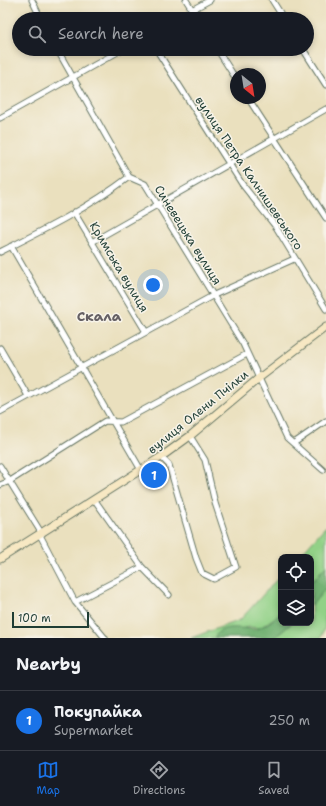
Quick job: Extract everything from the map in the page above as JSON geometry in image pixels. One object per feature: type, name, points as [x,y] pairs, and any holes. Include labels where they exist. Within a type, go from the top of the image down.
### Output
[{"type":"street","points":[[32,0],[38,12]]},
{"type":"street","points":[[186,0],[192,10]]},
{"type":"street","points":[[188,12],[210,0]]},
{"type":"street","points":[[272,0],[280,12]]},
{"type":"street","points":[[0,252],[74,212],[113,189],[129,177],[61,56]]},
{"type":"street","points":[[0,118],[110,56]]},
{"type":"street","name":"вулиця Петра Калнишевського","points":[[160,56],[230,165],[276,227],[294,260],[326,309]]},
{"type":"street","points":[[221,56],[230,70]]},
{"type":"street","points":[[307,56],[326,85]]},
{"type":"street","points":[[252,104],[326,218]]},
{"type":"street","points":[[92,242],[156,204],[230,165],[273,138],[326,109]]},
{"type":"street","name":"Синевецька вулиця","points":[[129,177],[145,184],[156,204],[214,295],[243,344],[287,438],[323,470]]},
{"type":"street","name":"Кримська вулиця","points":[[74,212],[146,332]]},
{"type":"street","points":[[11,246],[141,470]]},
{"type":"street","points":[[0,412],[214,295],[294,260]]},
{"type":"street","name":"вулиця Олени Пчілки","points":[[0,559],[41,535],[94,499],[161,457],[190,436],[259,378],[326,327]]},
{"type":"street","points":[[0,348],[28,396]]},
{"type":"street","points":[[0,485],[10,481],[106,421],[120,422],[247,354]]},
{"type":"street","points":[[294,443],[326,421]]},
{"type":"street","points":[[161,457],[169,465],[177,488],[196,558],[202,573],[214,579],[236,567],[215,503],[205,460],[190,436]]},
{"type":"street","points":[[0,466],[41,535],[75,602],[105,638]]},
{"type":"street","points":[[94,499],[142,567],[169,595]]},
{"type":"street","points":[[75,602],[142,567]]},
{"type":"green space","points":[[326,526],[326,566],[314,580],[314,554],[301,554]]},
{"type":"green space","points":[[326,566],[326,588],[314,602],[314,590],[314,580]]},
{"type":"green space","points":[[278,578],[278,615],[260,628],[248,627],[215,636],[215,638],[191,638],[240,620]]},
{"type":"green space","points":[[326,588],[325,627],[321,638],[274,638],[288,626],[314,626],[314,602]]},
{"type":"green space","points":[[278,615],[278,626],[288,626],[274,638],[215,638],[218,633],[227,628],[256,629]]},
{"type":"place","name":"Покупайка","points":[[154,475]]},
{"type":"district","name":"Скала","points":[[99,316]]}]
